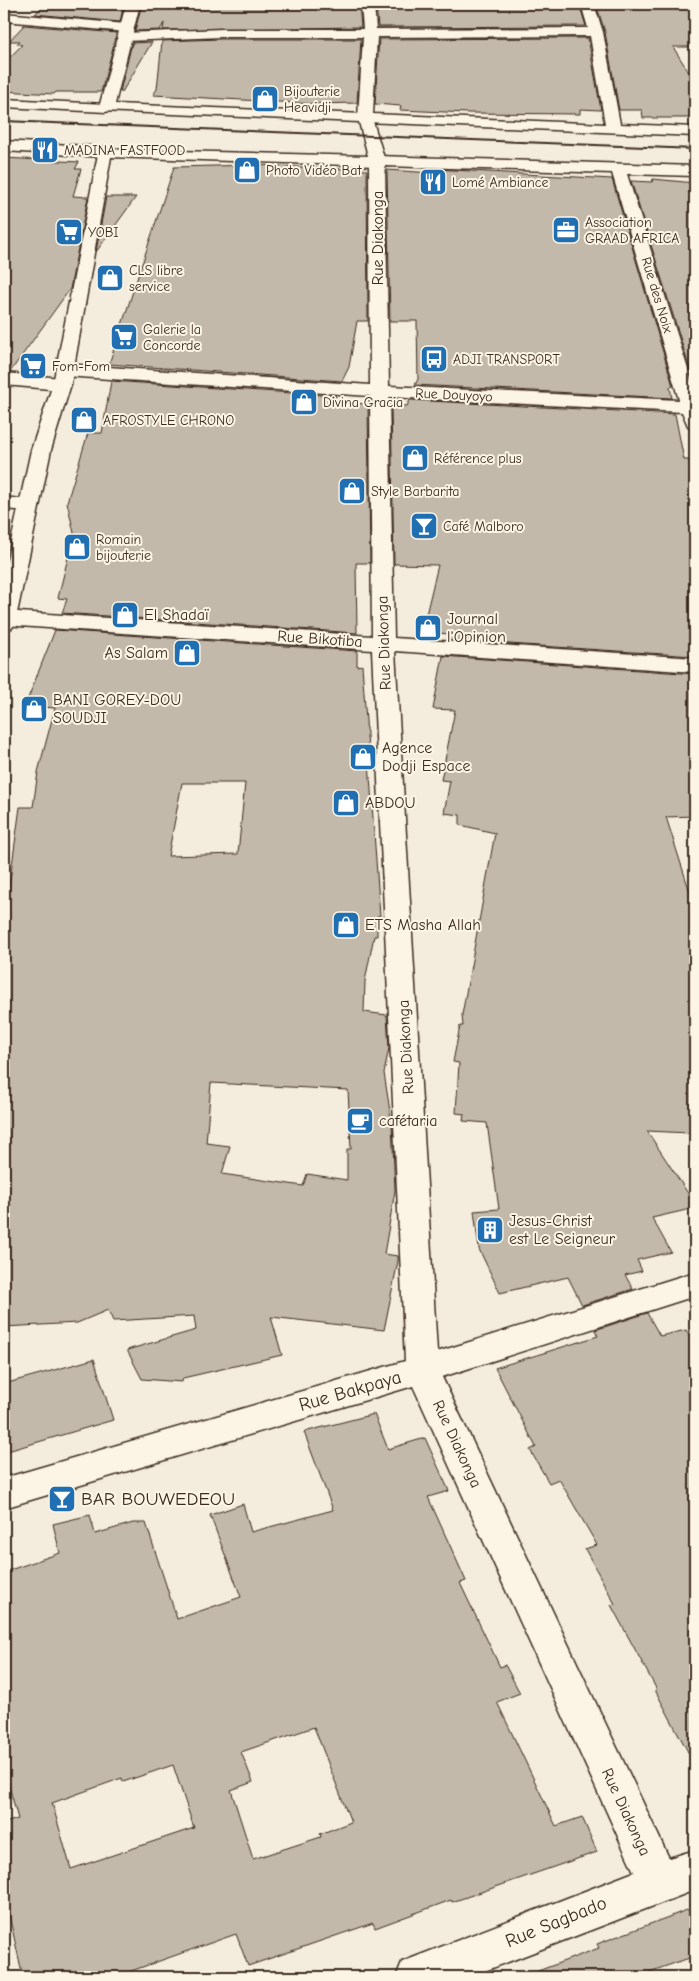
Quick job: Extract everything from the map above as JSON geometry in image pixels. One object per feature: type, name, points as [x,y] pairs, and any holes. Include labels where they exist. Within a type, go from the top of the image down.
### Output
[{"type":"street","points":[[106,108],[120,64],[133,4]]},
{"type":"street","name":"Rue Diakonga","points":[[367,4],[370,32],[365,118],[377,161],[378,391],[383,644],[422,1370],[677,1876]]},
{"type":"street","points":[[588,4],[596,32],[613,129]]},
{"type":"street","points":[[4,17],[126,33],[596,32]]},
{"type":"street","points":[[4,103],[695,132]]},
{"type":"street","points":[[4,146],[104,152],[695,171]]},
{"type":"street","points":[[4,619],[40,450],[63,377],[104,152]]},
{"type":"street","name":"Rue des Noix","points":[[618,168],[694,412]]},
{"type":"street","name":"Rue Douyoyo","points":[[4,379],[63,377],[378,391],[694,412]]},
{"type":"street","points":[[4,503],[29,505]]},
{"type":"street","name":"Rue Bikotiba","points":[[4,619],[695,665]]},
{"type":"street","name":"Rue Bakpaya","points":[[4,1493],[422,1370],[695,1284]]},
{"type":"street","name":"Rue Sagbado","points":[[417,1977],[677,1876]]},
{"type":"building","points":[[45,4],[124,4],[120,22],[35,14]]},
{"type":"building","points":[[142,4],[359,4],[361,27],[163,30],[164,23],[160,30],[135,31]]},
{"type":"building","points":[[376,4],[579,4],[586,26],[378,27]]},
{"type":"building","points":[[596,4],[689,4],[695,22],[695,47],[673,47],[695,82],[695,118],[643,118],[642,110],[619,110],[605,32]]},
{"type":"building","points":[[24,25],[117,33],[101,92],[56,92],[54,94],[4,91],[4,63],[22,45],[17,44],[20,41],[9,41]]},
{"type":"building","points":[[588,38],[601,110],[580,109],[580,114],[468,113],[400,110],[401,106],[375,104],[379,39]]},
{"type":"building","points":[[361,39],[357,103],[314,104],[153,95],[157,89],[162,41]]},
{"type":"building","points":[[152,42],[122,92],[120,92],[132,43]]},
{"type":"building","points":[[4,158],[79,162],[75,169],[81,169],[73,196],[88,197],[70,289],[10,372],[4,371]]},
{"type":"building","points":[[256,165],[367,170],[368,321],[357,321],[349,367],[342,381],[109,364],[174,167]]},
{"type":"building","points":[[435,169],[612,179],[673,386],[670,387],[672,398],[415,385],[418,379],[417,321],[390,321],[387,170],[433,173]]},
{"type":"building","points":[[653,179],[695,183],[695,385],[631,181],[652,182]]},
{"type":"building","points":[[106,197],[136,197],[96,252]]},
{"type":"building","points":[[111,381],[336,396],[333,402],[368,404],[370,563],[356,563],[357,633],[62,613],[67,599],[58,598],[74,533],[67,502],[88,433],[102,433]]},
{"type":"building","points":[[410,400],[675,414],[684,460],[689,460],[695,490],[695,656],[447,640],[448,634],[422,631],[438,565],[394,564],[391,405],[407,406]]},
{"type":"building","points":[[55,630],[357,651],[357,666],[362,665],[380,916],[377,916],[377,936],[374,936],[365,981],[364,1012],[387,1015],[389,1048],[384,1073],[392,1124],[395,1191],[384,1254],[398,1256],[384,1330],[271,1317],[282,1355],[183,1378],[182,1382],[142,1379],[127,1350],[196,1330],[194,1316],[113,1321],[108,1310],[77,1323],[4,1327],[4,887],[9,887],[20,807],[33,807],[38,772],[55,708],[25,706]],"holes":[[[182,783],[245,783],[238,854],[168,856]],[[211,1083],[348,1090],[351,1149],[347,1149],[347,1180],[307,1174],[303,1186],[222,1174],[230,1146],[206,1143]]]},
{"type":"building","points":[[443,656],[695,674],[695,816],[666,817],[695,908],[695,1131],[690,1131],[690,1133],[647,1131],[695,1204],[695,1208],[652,1218],[671,1252],[637,1260],[642,1271],[625,1275],[633,1289],[582,1305],[568,1277],[500,1293],[479,1249],[474,1211],[499,1209],[487,1123],[463,1121],[464,1114],[456,1113],[459,1063],[453,1062],[460,1026],[463,1026],[462,1015],[495,833],[460,825],[460,815],[444,813],[450,781],[441,780],[455,710],[433,709]]},
{"type":"building","points":[[647,1313],[660,1336],[686,1330],[695,1347],[695,1765],[611,1605],[615,1604],[585,1549],[597,1545],[559,1479],[549,1483],[530,1450],[536,1447],[495,1368],[598,1336],[595,1330]]},
{"type":"building","points":[[94,1359],[113,1420],[4,1452],[4,1384]]},
{"type":"building","points":[[374,1414],[388,1449],[425,1438],[449,1491],[428,1497],[466,1581],[460,1583],[500,1667],[505,1665],[520,1693],[497,1702],[556,1826],[582,1817],[597,1852],[452,1902],[451,1900],[375,1928],[373,1923],[248,1966],[236,1934],[114,1977],[23,1977],[4,1893],[4,1823],[18,1819],[4,1767],[4,1572],[60,1553],[53,1524],[90,1515],[95,1534],[133,1523],[146,1523],[177,1619],[241,1597],[210,1515],[243,1504],[251,1532],[333,1510],[304,1432]],"holes":[[[314,1727],[351,1822],[320,1834],[321,1837],[253,1859],[231,1790],[253,1782],[241,1752]],[[173,1765],[194,1828],[71,1869],[52,1803],[122,1778],[123,1782]]]},
{"type":"building","points":[[695,1907],[695,1956],[635,1977],[530,1977],[530,1974],[599,1948],[597,1944]]},
{"type":"railway","points":[[4,121],[695,149]]},
{"type":"place","name":"Bijouterie Heavidji","points":[[265,99]]},
{"type":"place","name":"MADINA FASTFOOD","points":[[45,150]]},
{"type":"place","name":"Photo Vidéo Bat","points":[[247,170]]},
{"type":"place","name":"Lomé Ambiance","points":[[433,182]]},
{"type":"place","name":"Association GRAAD AFRICA","points":[[566,230]]},
{"type":"place","name":"YOBI","points":[[69,232]]},
{"type":"place","name":"CLS libre service","points":[[110,278]]},
{"type":"place","name":"Galerie la Concorde","points":[[124,337]]},
{"type":"place","name":"ADJI TRANSPORT","points":[[434,359]]},
{"type":"place","name":"Fom-Fom","points":[[33,366]]},
{"type":"place","name":"Divina Gracia","points":[[304,402]]},
{"type":"place","name":"AFROSTYLE CHRONO","points":[[84,420]]},
{"type":"place","name":"Référence plus","points":[[415,458]]},
{"type":"place","name":"Style Barbarita","points":[[352,491]]},
{"type":"place","name":"Café Malboro","points":[[424,526]]},
{"type":"place","name":"Romain bijouterie","points":[[77,547]]},
{"type":"place","name":"El Shadaï","points":[[125,615]]},
{"type":"place","name":"Journal l'Opinion","points":[[428,628]]},
{"type":"place","name":"As Salam","points":[[187,653]]},
{"type":"place","name":"BANI GOREY-DOU SOUDJI","points":[[34,709]]},
{"type":"place","name":"Agence Dodji Espace","points":[[363,757]]},
{"type":"place","name":"ABDOU","points":[[346,803]]},
{"type":"place","name":"ETS Masha Allah","points":[[346,925]]},
{"type":"place","name":"cafétaria","points":[[360,1121]]},
{"type":"place","name":"Jesus-Christ est Le Seigneur","points":[[490,1230]]},
{"type":"place","name":"BAR BOUWEDEOU","points":[[62,1499]]}]
